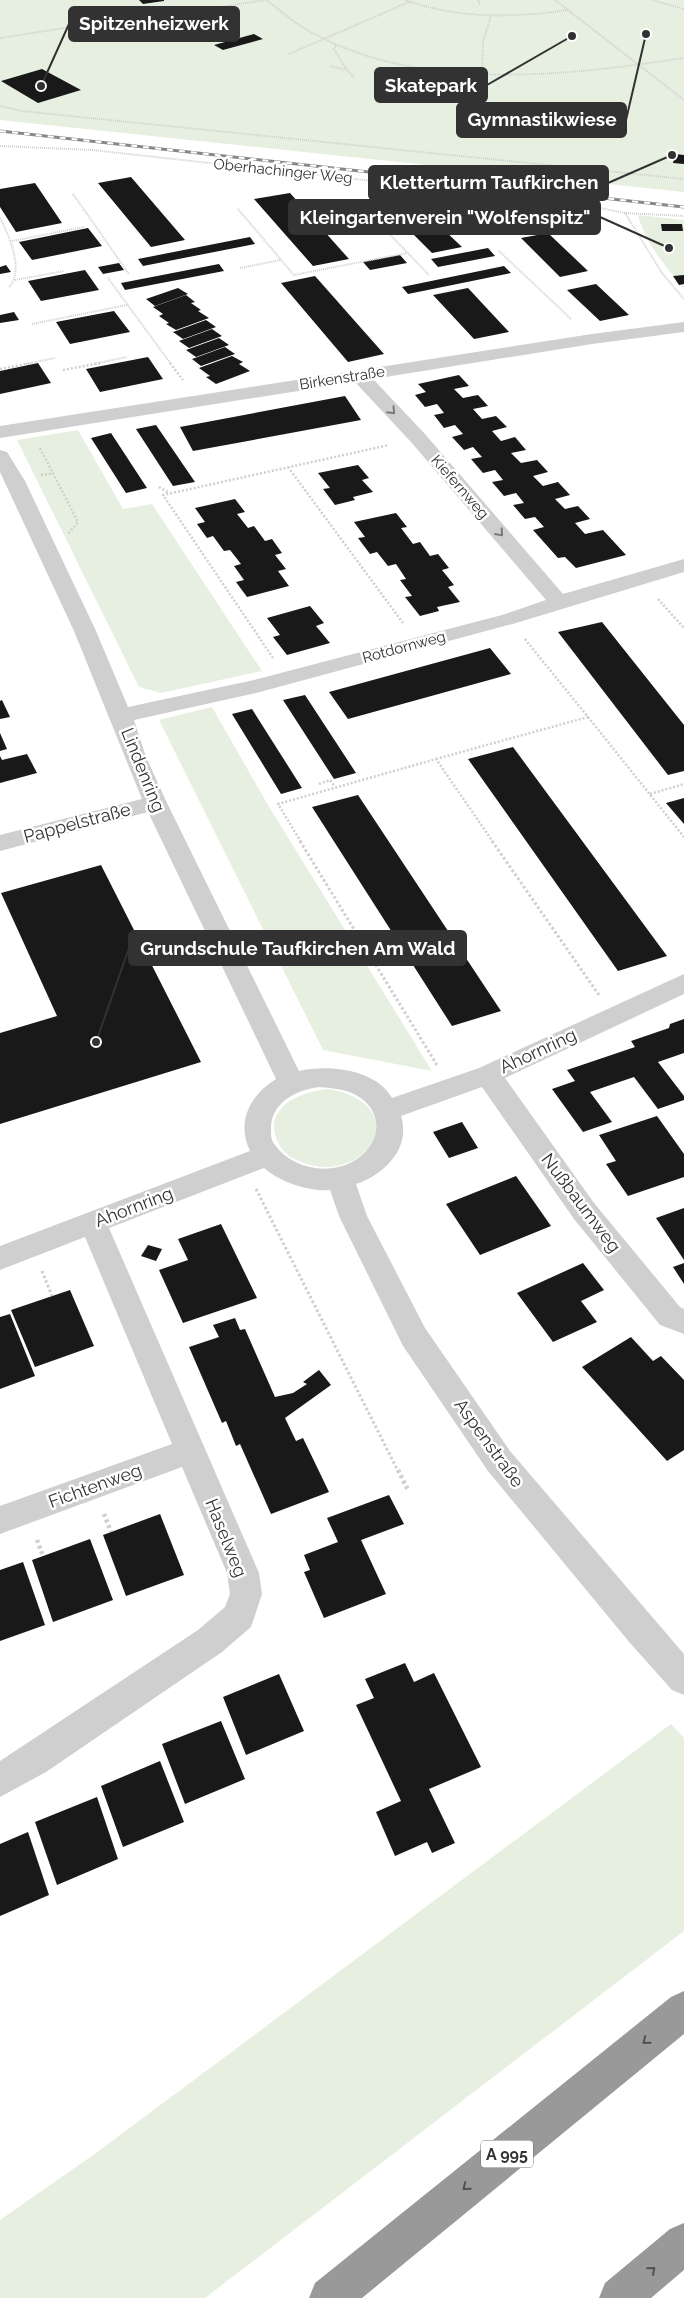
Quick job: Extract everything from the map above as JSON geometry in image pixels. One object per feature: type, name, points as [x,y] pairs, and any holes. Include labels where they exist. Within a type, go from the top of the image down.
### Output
[{"type":"highway","name":"A 995","points":[[330,2298],[684,2010]]},
{"type":"highway","points":[[620,2298],[684,2243]]},
{"type":"street","name":"Birkenstraße","points":[[0,432],[592,339],[684,327]]},
{"type":"street","name":"Kiefernweg","points":[[359,375],[418,438],[559,602]]},
{"type":"street","name":"Lindenring","points":[[0,456],[16,481],[121,716],[135,757],[155,803],[292,1083]]},
{"type":"street","name":"Rotdornweg","points":[[121,716],[286,678],[418,644],[509,619],[559,602],[684,565]]},
{"type":"street","name":"Pappelstraße","points":[[0,843],[155,803]]},
{"type":"street","name":"Ahornring","points":[[387,1110],[488,1075],[684,983]]},
{"type":"street","name":"Nußbaumweg","points":[[488,1075],[584,1211],[670,1316],[684,1322]]},
{"type":"street","points":[[319,1076],[347,1080],[372,1091],[387,1110],[392,1131],[384,1152],[366,1168],[340,1178],[319,1179],[298,1176],[256,1160],[258,1115],[270,1096],[292,1083],[319,1076]]},
{"type":"street","name":"Ahornring","points":[[0,1258],[256,1160]]},
{"type":"street","name":"Aspenstraße","points":[[340,1178],[353,1216],[414,1337],[499,1460],[642,1632],[684,1679]]},
{"type":"street","name":"Haselweg","points":[[0,1780],[34,1760],[210,1642],[239,1616],[246,1594],[244,1573],[93,1223]]},
{"type":"street","name":"Fichtenweg","points":[[0,1520],[190,1451]]},
{"type":"path","points":[[0,38],[142,16],[151,18],[265,0],[286,18],[323,40],[364,55],[415,66],[482,74],[546,75],[684,58]]},
{"type":"path","points":[[405,0],[453,12],[491,16],[568,10]]},
{"type":"path","points":[[478,0],[480,5]]},
{"type":"path","points":[[555,0],[684,100]]},
{"type":"path","points":[[652,0],[684,9]]},
{"type":"path","points":[[289,54],[410,2]]},
{"type":"path","points":[[482,74],[483,42],[491,16]]},
{"type":"path","points":[[146,31],[152,20],[151,18]]},
{"type":"path","points":[[336,45],[334,49],[354,78]]},
{"type":"path","points":[[330,66],[347,70]]},
{"type":"path","points":[[0,106],[22,111],[684,179]]},
{"type":"path","name":"Oberhachinger Weg","points":[[0,146],[92,150],[581,204],[624,213],[684,216]]},
{"type":"path","points":[[73,194],[130,274]]},
{"type":"path","points":[[238,209],[294,275],[407,253]]},
{"type":"path","points":[[624,213],[662,273],[684,299]]},
{"type":"path","points":[[0,218],[12,241],[16,280]]},
{"type":"path","points":[[376,220],[429,275]]},
{"type":"path","points":[[12,241],[84,227]]},
{"type":"path","points":[[499,252],[592,339]]},
{"type":"path","points":[[240,268],[281,260]]},
{"type":"path","points":[[9,288],[16,280],[64,271]]},
{"type":"path","points":[[108,278],[198,401]]},
{"type":"path","points":[[32,324],[128,305]]},
{"type":"path","points":[[63,370],[127,357]]},
{"type":"path","points":[[0,369],[55,358]]},
{"type":"path","points":[[286,678],[163,495],[418,438]]},
{"type":"path","points":[[288,467],[418,644]]},
{"type":"path","points":[[159,487],[169,493]]},
{"type":"path","points":[[639,578],[684,628]]},
{"type":"path","points":[[509,619],[684,837]]},
{"type":"path","points":[[450,1087],[278,804],[588,717]]},
{"type":"path","points":[[436,759],[613,1016]]},
{"type":"path","points":[[319,784],[330,780],[335,788]]},
{"type":"path","points":[[650,794],[683,785]]},
{"type":"path","points":[[256,1160],[408,1490]]},
{"type":"green space","points":[[0,0],[684,0],[684,192],[0,120]]},
{"type":"green space","points":[[638,215],[684,220],[684,289],[651,245]]},
{"type":"green space","points":[[78,430],[123,509],[152,504],[262,671],[161,693],[139,687],[17,440]]},
{"type":"green space","points":[[212,707],[268,805],[432,1071],[323,1050],[159,720]]},
{"type":"green space","points":[[329,1089],[357,1099],[373,1113],[376,1129],[370,1145],[357,1158],[338,1166],[314,1166],[289,1156],[280,1146],[274,1127],[276,1117],[289,1102],[308,1093]]},
{"type":"green space","points":[[671,1724],[684,1738],[684,1931],[205,2298],[0,2298],[0,2220],[96,2153]]},
{"type":"building","points":[[139,0],[164,0],[164,1],[143,4]]},
{"type":"building","points":[[254,34],[263,39],[223,50],[214,45]]},
{"type":"building","points":[[42,69],[81,90],[38,103],[1,81]]},
{"type":"building","points":[[675,154],[684,155],[684,164],[673,163]]},
{"type":"building","points":[[131,177],[185,240],[151,247],[98,183]]},
{"type":"building","points":[[35,183],[62,223],[16,232],[0,207],[0,189]]},
{"type":"building","points":[[290,193],[349,259],[313,266],[254,199]]},
{"type":"building","points":[[423,210],[462,247],[432,253],[394,215]]},
{"type":"building","points":[[661,224],[682,224],[683,231],[662,231]]},
{"type":"building","points":[[88,228],[102,246],[32,260],[19,242]]},
{"type":"building","points":[[548,233],[588,271],[560,277],[521,238]]},
{"type":"building","points":[[250,237],[255,244],[143,266],[138,259]]},
{"type":"building","points":[[488,248],[495,256],[438,267],[431,259]]},
{"type":"building","points":[[400,255],[407,263],[370,270],[363,262]]},
{"type":"building","points":[[119,263],[124,270],[103,274],[98,267]]},
{"type":"building","points":[[219,264],[224,271],[125,290],[121,283]]},
{"type":"building","points":[[6,265],[11,272],[0,274],[0,267]]},
{"type":"building","points":[[504,266],[511,273],[408,294],[402,287]]},
{"type":"building","points":[[85,270],[99,290],[41,301],[28,281]]},
{"type":"building","points":[[684,275],[684,284],[679,285],[673,276]]},
{"type":"building","points":[[315,276],[384,354],[348,362],[281,283]]},
{"type":"building","points":[[596,284],[629,315],[600,321],[567,290]]},
{"type":"building","points":[[178,288],[188,294],[155,306],[146,299]]},
{"type":"building","points":[[468,288],[509,332],[474,339],[433,295]]},
{"type":"building","points":[[186,295],[195,302],[191,303],[201,310],[198,311],[209,318],[176,330],[166,324],[169,323],[159,316],[163,314],[153,307]]},
{"type":"building","points":[[114,311],[130,332],[70,344],[56,322]]},
{"type":"building","points":[[14,312],[19,320],[0,323],[0,315]]},
{"type":"building","points":[[206,320],[216,327],[183,339],[173,332]]},
{"type":"building","points":[[212,329],[222,336],[189,348],[179,341]]},
{"type":"building","points":[[219,338],[229,345],[196,357],[186,350]]},
{"type":"building","points":[[225,347],[235,354],[201,366],[192,359]]},
{"type":"building","points":[[232,356],[243,362],[239,364],[250,371],[216,384],[206,377],[210,376],[199,368]]},
{"type":"building","points":[[148,357],[163,379],[100,392],[86,369]]},
{"type":"building","points":[[38,363],[51,383],[0,394],[0,371]]},
{"type":"building","points":[[459,375],[469,386],[454,389],[463,398],[478,395],[488,406],[473,409],[482,419],[496,416],[507,427],[492,431],[501,441],[515,437],[526,450],[511,453],[521,463],[537,460],[548,472],[533,476],[543,486],[558,482],[570,495],[555,499],[565,509],[578,506],[590,519],[575,523],[585,534],[603,530],[626,555],[576,568],[565,557],[558,558],[533,530],[544,527],[535,517],[525,519],[513,505],[524,503],[516,493],[504,496],[492,482],[503,480],[495,470],[483,473],[471,459],[482,457],[473,447],[464,450],[452,437],[463,434],[455,425],[444,428],[434,415],[444,413],[437,404],[425,407],[415,395],[426,392],[418,384]]},
{"type":"building","points":[[345,396],[361,420],[193,451],[180,427]]},
{"type":"building","points":[[156,425],[195,482],[173,486],[136,429]]},
{"type":"building","points":[[111,433],[147,488],[126,493],[91,438]]},
{"type":"building","points":[[358,465],[369,478],[362,480],[373,492],[353,497],[355,500],[335,505],[323,489],[330,488],[318,473]]},
{"type":"building","points":[[235,499],[245,512],[237,514],[248,528],[254,526],[265,541],[272,539],[282,553],[275,555],[286,569],[278,571],[289,586],[247,597],[236,582],[244,580],[234,566],[241,564],[230,550],[224,551],[213,536],[207,538],[197,524],[205,522],[195,508]]},
{"type":"building","points":[[396,513],[407,527],[401,528],[413,544],[420,542],[430,556],[438,554],[449,568],[442,570],[454,585],[448,587],[460,602],[437,607],[439,611],[420,616],[405,597],[412,596],[400,580],[406,579],[396,564],[388,566],[377,552],[370,554],[358,538],[365,537],[354,522]]},
{"type":"building","points":[[310,606],[324,623],[316,626],[330,643],[287,655],[273,637],[280,635],[267,618]]},
{"type":"building","points":[[602,622],[684,725],[684,771],[668,775],[558,632]]},
{"type":"building","points":[[490,648],[511,674],[348,719],[329,692]]},
{"type":"building","points":[[305,695],[356,773],[334,779],[283,700]]},
{"type":"building","points":[[2,700],[10,717],[0,719],[0,701]]},
{"type":"building","points":[[252,709],[302,788],[281,794],[232,714]]},
{"type":"building","points":[[0,733],[7,749],[0,751]]},
{"type":"building","points":[[513,747],[667,956],[618,971],[468,759]]},
{"type":"building","points":[[27,754],[37,773],[0,783],[0,756],[2,760]]},
{"type":"building","points":[[358,795],[501,1011],[452,1026],[312,807]]},
{"type":"building","points":[[684,798],[684,824],[666,803]]},
{"type":"building","points":[[101,865],[201,1062],[0,1124],[0,1033],[57,1016],[1,893]]},
{"type":"building","points":[[684,1019],[684,1053],[658,1062],[684,1096],[684,1100],[658,1109],[634,1077],[590,1092],[612,1122],[583,1132],[552,1089],[575,1081],[567,1070],[635,1047],[631,1041],[669,1028],[670,1024]]},
{"type":"building","points":[[657,1116],[684,1154],[684,1177],[628,1196],[606,1164],[616,1161],[599,1135]]},
{"type":"building","points":[[462,1122],[478,1148],[449,1158],[433,1132]]},
{"type":"building","points":[[516,1176],[551,1226],[480,1255],[446,1204]]},
{"type":"building","points":[[684,1208],[684,1260],[656,1218]]},
{"type":"building","points":[[221,1224],[257,1298],[183,1323],[159,1270],[188,1260],[178,1239]]},
{"type":"building","points":[[148,1245],[162,1249],[156,1261],[141,1256]]},
{"type":"building","points":[[583,1263],[604,1290],[581,1301],[597,1322],[553,1342],[517,1293]]},
{"type":"building","points":[[684,1263],[684,1284],[673,1267]]},
{"type":"building","points":[[70,1290],[94,1346],[35,1367],[11,1310]]},
{"type":"building","points":[[10,1314],[35,1376],[0,1389],[0,1317]]},
{"type":"building","points":[[235,1318],[240,1330],[245,1329],[275,1397],[293,1393],[307,1384],[303,1382],[319,1370],[331,1385],[285,1418],[296,1441],[303,1438],[329,1492],[271,1514],[240,1444],[236,1446],[226,1421],[222,1423],[189,1347],[219,1337],[213,1325]]},
{"type":"building","points":[[631,1337],[653,1361],[661,1356],[684,1380],[684,1450],[667,1461],[582,1367]]},
{"type":"building","points":[[389,1495],[404,1524],[361,1540],[386,1594],[324,1618],[304,1572],[310,1570],[304,1555],[338,1542],[327,1518]]},
{"type":"building","points":[[160,1514],[184,1575],[126,1596],[103,1535]]},
{"type":"building","points":[[90,1539],[113,1600],[53,1622],[32,1560]]},
{"type":"building","points":[[23,1562],[45,1625],[0,1641],[0,1570]]},
{"type":"building","points":[[405,1663],[414,1682],[434,1673],[481,1767],[429,1789],[455,1843],[432,1853],[427,1842],[395,1856],[376,1812],[401,1801],[356,1705],[374,1698],[365,1679]]},
{"type":"building","points":[[279,1674],[304,1731],[246,1755],[223,1697]]},
{"type":"building","points":[[221,1721],[245,1779],[185,1804],[162,1744]]},
{"type":"building","points":[[160,1761],[184,1822],[123,1847],[101,1786]]},
{"type":"building","points":[[97,1797],[118,1859],[57,1885],[35,1822]]},
{"type":"building","points":[[28,1832],[49,1895],[0,1916],[0,1844]]},
{"type":"railway","points":[[0,131],[684,207]]},
{"type":"place","name":"Gymnastikwiese","points":[[646,34]]},
{"type":"place","name":"Skatepark","points":[[572,36]]},
{"type":"place","name":"Spitzenheizwerk","points":[[41,86]]},
{"type":"place","name":"Kletterturm Taufkirchen","points":[[672,155]]},
{"type":"place","name":"Kleingartenverein \"Wolfenspitz\"","points":[[669,248]]},
{"type":"place","name":"Grundschule Taufkirchen Am Wald","points":[[96,1042]]}]
